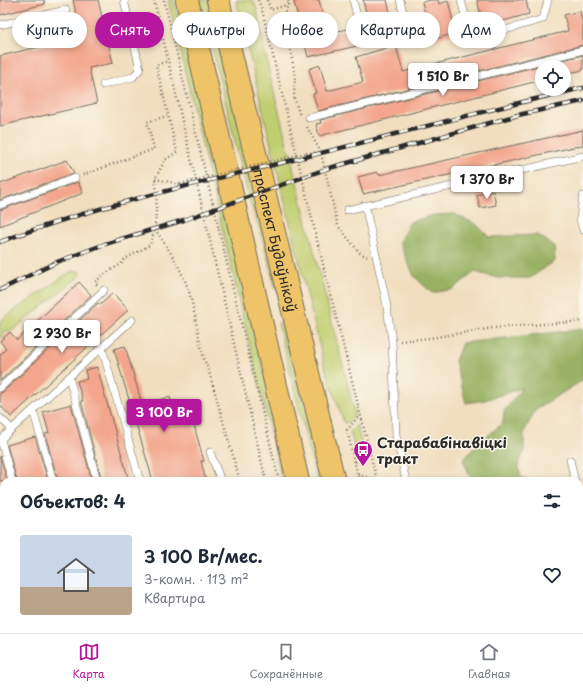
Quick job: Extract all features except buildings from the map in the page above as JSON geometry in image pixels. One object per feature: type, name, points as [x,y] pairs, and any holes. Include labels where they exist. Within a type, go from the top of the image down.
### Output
[{"type":"main road","points":[[187,0],[297,477]]},
{"type":"main road","name":"праспект Будаўнікоў","points":[[218,0],[333,477]]},
{"type":"main road","points":[[253,287],[258,296],[268,300],[273,300],[285,289],[285,278]]},
{"type":"main road","points":[[263,333],[263,328],[268,318],[277,313],[287,314],[292,318],[297,327]]},
{"type":"lane","points":[[103,85],[133,77],[140,69],[124,0]]},
{"type":"lane","points":[[353,0],[361,33],[371,39],[401,32],[405,22],[400,0]]},
{"type":"lane","points":[[461,0],[467,23],[476,32],[491,34],[543,19],[548,0]]},
{"type":"lane","points":[[0,25],[66,10]]},
{"type":"lane","points":[[310,118],[583,50]]},
{"type":"lane","points":[[347,210],[583,156]]},
{"type":"lane","points":[[0,205],[75,178]]},
{"type":"lane","points":[[583,196],[580,219],[583,230]]},
{"type":"lane","points":[[365,205],[386,300],[392,341],[396,435],[405,477]]},
{"type":"lane","points":[[0,388],[104,290]]},
{"type":"lane","points":[[11,477],[0,440],[132,320]]},
{"type":"lane","points":[[102,348],[139,477]]},
{"type":"lane","points":[[69,377],[96,477]]},
{"type":"lane","points":[[33,410],[52,477]]},
{"type":"lane","points":[[0,418],[12,430]]},
{"type":"lane","points":[[210,452],[219,477]]},
{"type":"lane","points":[[570,460],[574,477]]},
{"type":"path","points":[[154,0],[265,477]]},
{"type":"path","points":[[164,0],[278,477]]},
{"type":"path","points":[[258,0],[262,10],[376,477]]},
{"type":"path","points":[[267,0],[271,10],[289,4]]},
{"type":"path","points":[[288,0],[289,4],[284,13],[295,76],[294,97],[301,119]]},
{"type":"path","points":[[104,290],[95,282],[103,275],[121,264],[125,258],[150,245],[155,229],[157,193],[155,179],[165,160],[177,152],[156,66],[168,61]]},
{"type":"path","points":[[75,178],[154,149],[147,122],[167,116]]},
{"type":"path","points":[[305,125],[322,153]]},
{"type":"path","points":[[155,179],[180,184],[306,153]]},
{"type":"path","points":[[155,229],[181,270],[192,302],[203,359],[210,375],[239,477]]},
{"type":"path","points":[[392,341],[430,338],[493,328],[583,321]]},
{"type":"path","points":[[360,415],[347,430],[358,475],[366,477]]},
{"type":"path","points":[[355,462],[369,450]]},
{"type":"green space","points":[[168,0],[174,0],[177,12],[172,12],[172,17]]},
{"type":"green space","points":[[200,0],[208,0],[211,12],[203,12]]},
{"type":"green space","points":[[236,0],[253,0],[257,12],[239,12]]},
{"type":"green space","points":[[259,20],[270,76],[355,414],[349,422],[344,423],[324,364],[248,48],[259,48]]},
{"type":"green space","points":[[179,48],[186,48],[289,477],[281,477]]},
{"type":"green space","points":[[212,48],[220,48],[280,288],[276,290],[261,233],[251,205]]},
{"type":"green space","points":[[455,214],[477,225],[489,237],[538,235],[554,246],[555,261],[530,278],[498,278],[475,272],[453,289],[432,293],[414,276],[399,242],[410,222],[433,215]]},
{"type":"green space","points":[[79,271],[80,276],[13,330],[5,331],[0,339],[0,321],[70,272]]},
{"type":"green space","points":[[283,321],[297,384],[310,416],[325,477],[316,477],[278,323]]},
{"type":"green space","points":[[583,329],[583,380],[536,409],[524,432],[524,453],[518,463],[521,477],[470,477],[463,460],[478,444],[503,423],[504,411],[522,388],[485,400],[466,403],[455,361],[462,343]]},
{"type":"green space","points":[[357,425],[362,446],[356,453],[350,432]]},
{"type":"railway","points":[[0,242],[35,229],[143,197],[509,105],[583,88]]},
{"type":"railway","points":[[0,290],[57,262],[105,244],[184,220],[326,169],[518,115],[583,101]]},
{"type":"place","name":"Старабабінавіцкі тракт","points":[[363,467]]}]
